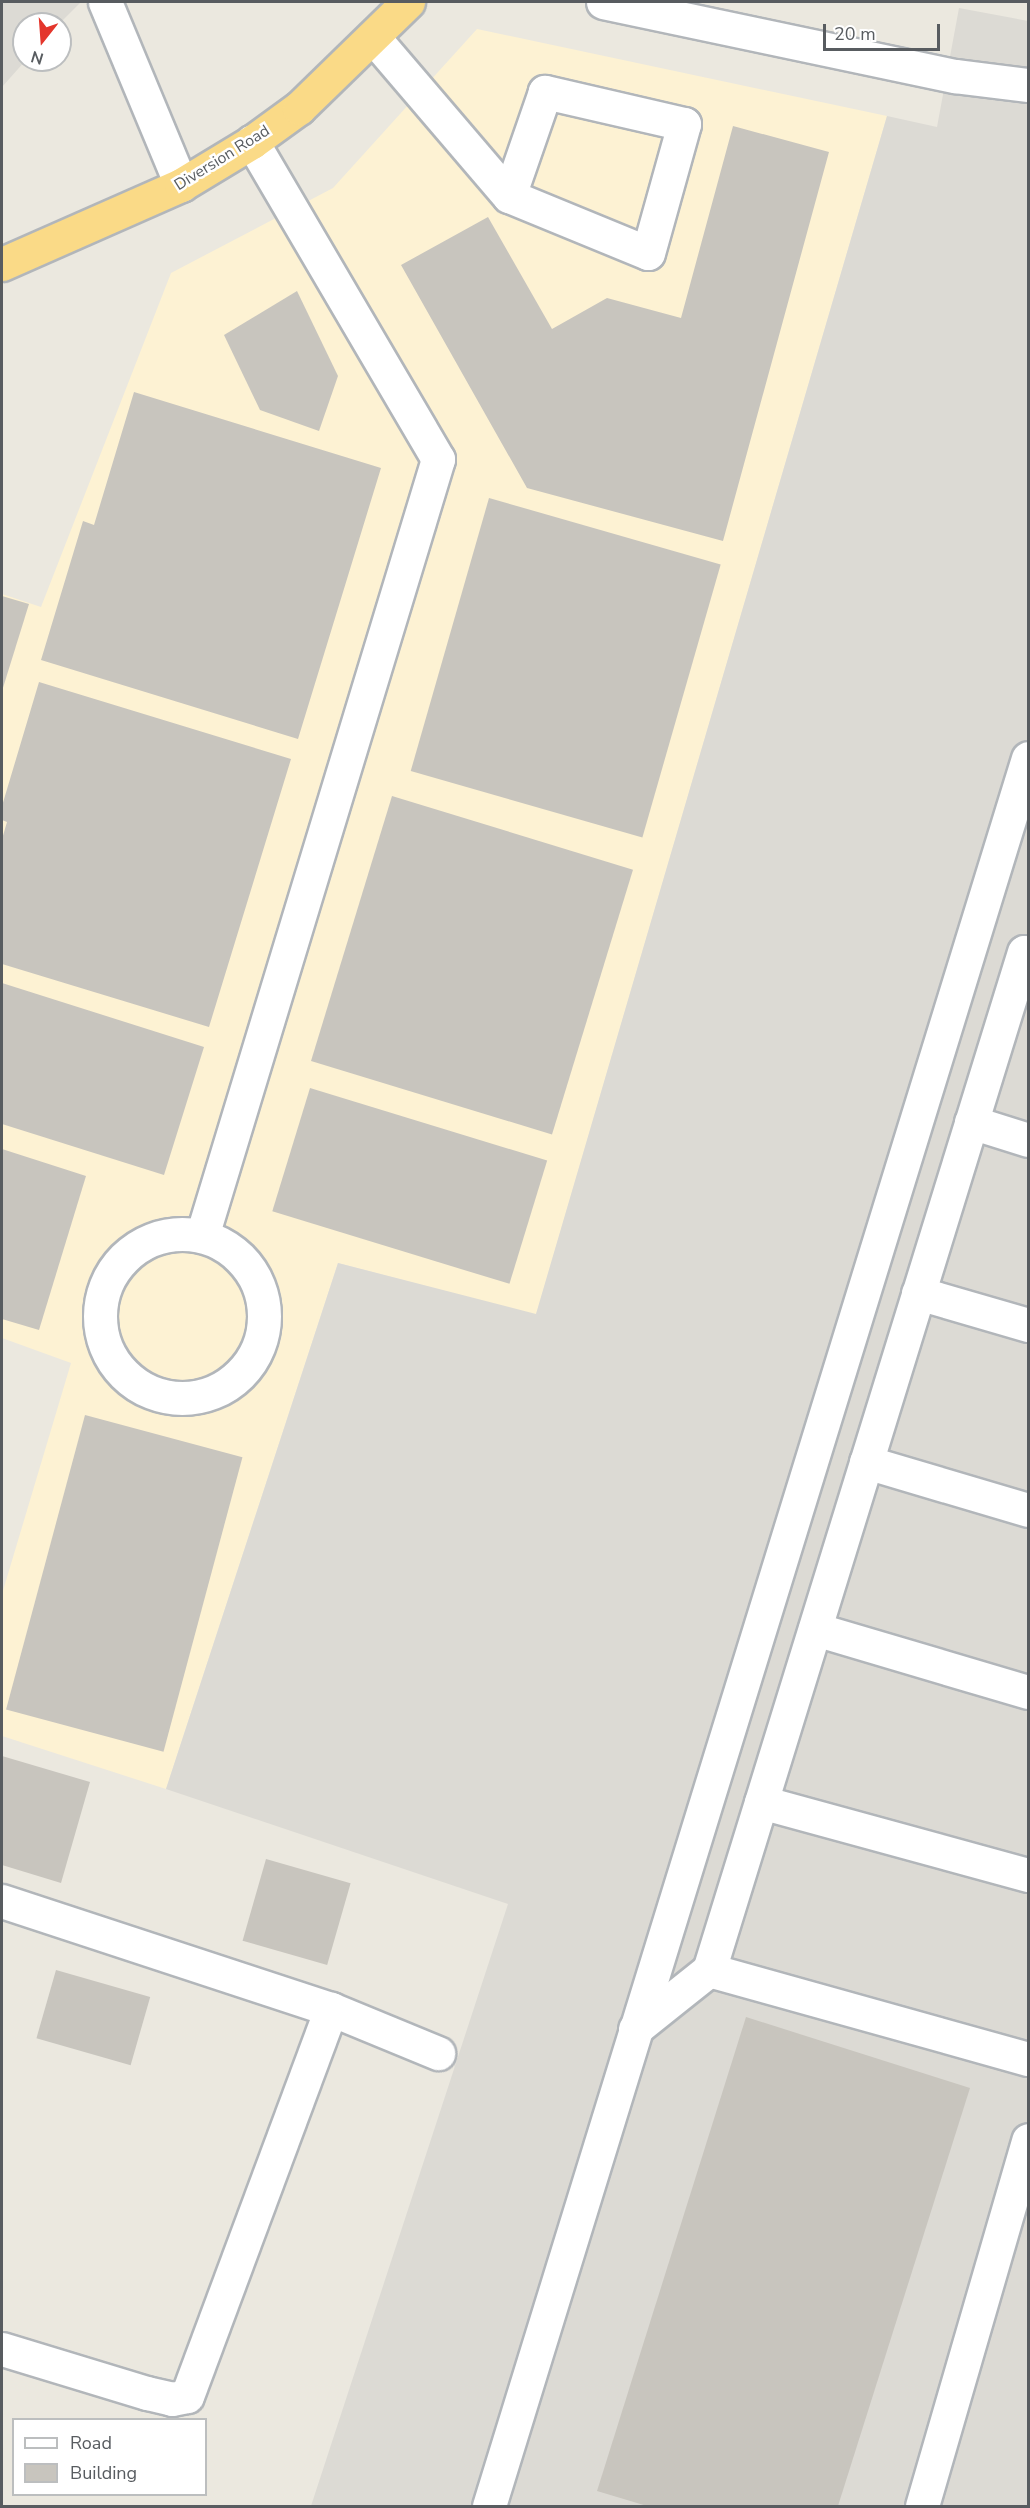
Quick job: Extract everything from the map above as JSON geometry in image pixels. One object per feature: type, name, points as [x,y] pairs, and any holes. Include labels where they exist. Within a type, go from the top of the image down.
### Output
[{"type":"highway","name":"Diversion Road","points":[[2,264],[181,185],[252,142],[298,108],[408,2]]},
{"type":"street","points":[[105,2],[181,185]]},
{"type":"street","points":[[603,2],[955,76],[1029,85]]},
{"type":"street","points":[[373,37],[509,196],[648,254],[684,124],[544,92],[509,196]]},
{"type":"street","points":[[202,1236],[438,459],[252,142]]},
{"type":"street","points":[[489,2506],[1029,758]]},
{"type":"street","points":[[635,2029],[709,1970],[1024,952],[1029,954]]},
{"type":"street","points":[[971,1122],[1029,1140]]},
{"type":"street","points":[[175,1235],[202,1236],[224,1245],[243,1260],[259,1284],[265,1313],[261,1344],[240,1376],[217,1392],[181,1399],[158,1395],[136,1385],[117,1368],[104,1345],[99,1314],[107,1283],[131,1251],[153,1239],[175,1235]]},
{"type":"street","points":[[918,1293],[1029,1326]]},
{"type":"street","points":[[866,1462],[1029,1510]]},
{"type":"street","points":[[815,1629],[1029,1692]]},
{"type":"street","points":[[761,1802],[1029,1875]]},
{"type":"street","points":[[2,1901],[331,2009],[438,2053]]},
{"type":"street","points":[[709,1970],[1029,2059]]},
{"type":"street","points":[[2,2349],[164,2397],[187,2396],[331,2009]]},
{"type":"street","points":[[922,2506],[1029,2140]]},
{"type":"shaded area","points":[[2,2],[81,2],[71,12],[12,12],[12,72],[15,72],[2,87]]},
{"type":"shaded area","points":[[959,8],[1028,21],[1028,2506],[311,2506],[508,1904],[166,1789],[338,1263],[536,1314],[887,116],[937,127]]},
{"type":"shaded area","points":[[477,29],[887,116],[536,1315],[338,1263],[166,1789],[2,1736],[2,1594],[71,1363],[2,1338],[2,594],[41,607],[171,273],[333,188]]},
{"type":"building","points":[[733,126],[829,152],[723,541],[527,488],[401,265],[488,217],[552,329],[607,298],[681,318]]},
{"type":"building","points":[[297,291],[338,376],[319,431],[260,410],[224,335]]},
{"type":"building","points":[[134,392],[381,468],[298,739],[41,660],[83,521],[94,525]]},
{"type":"building","points":[[489,498],[721,564],[642,837],[411,771]]},
{"type":"building","points":[[2,596],[29,604],[2,691]]},
{"type":"building","points":[[39,682],[291,759],[209,1027],[2,964],[2,839],[7,822],[2,820],[2,806]]},
{"type":"building","points":[[392,796],[633,870],[552,1135],[311,1061]]},
{"type":"building","points":[[2,983],[204,1047],[164,1175],[2,1124]]},
{"type":"building","points":[[310,1088],[547,1161],[509,1284],[272,1211]]},
{"type":"building","points":[[2,1149],[86,1176],[39,1330],[2,1319]]},
{"type":"building","points":[[85,1415],[242,1457],[164,1752],[6,1710]]},
{"type":"building","points":[[2,1756],[90,1782],[61,1883],[2,1865]]},
{"type":"building","points":[[266,1859],[351,1883],[327,1965],[243,1941]]},
{"type":"building","points":[[56,1970],[150,1997],[131,2065],[36,2038]]},
{"type":"building","points":[[746,2017],[970,2088],[838,2506],[647,2506],[597,2491]]}]
